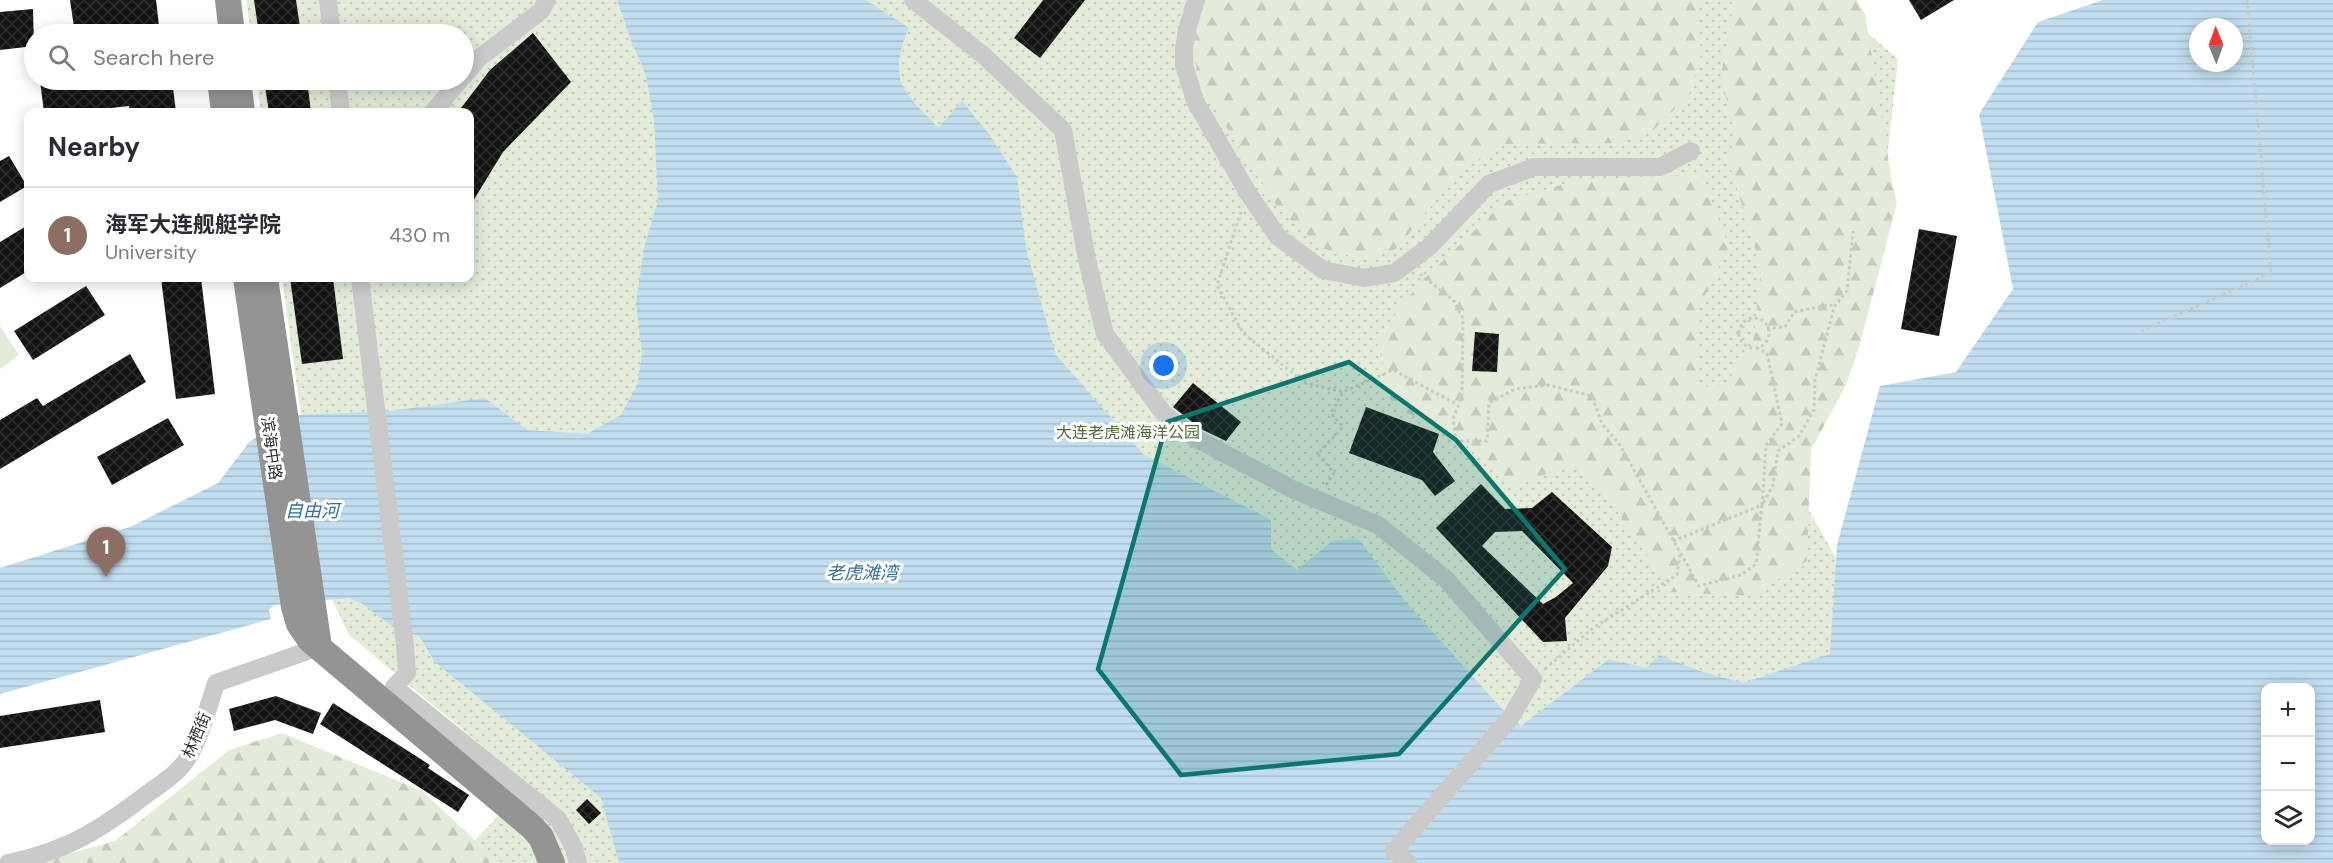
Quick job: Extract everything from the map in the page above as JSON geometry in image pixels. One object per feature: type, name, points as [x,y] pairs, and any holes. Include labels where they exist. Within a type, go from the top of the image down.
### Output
[{"type":"highway","points":[[210,0],[213,24]]},
{"type":"highway","points":[[228,0],[231,24]]},
{"type":"highway","points":[[221,90],[224,108]]},
{"type":"highway","points":[[239,90],[242,108]]},
{"type":"highway","name":"滨海中路","points":[[247,282],[276,411]]},
{"type":"highway","name":"滨海中路","points":[[265,282],[276,411],[304,606],[299,624],[304,633],[319,647],[532,827],[541,837],[552,863]]},
{"type":"street","points":[[328,0],[331,24]]},
{"type":"street","points":[[474,64],[541,11],[547,0]]},
{"type":"street","points":[[913,0],[983,55],[1063,130],[1087,260],[1105,334],[1164,414],[1195,438],[1274,480],[1378,525],[1446,579],[1533,679],[1511,717],[1394,851],[1408,863]]},
{"type":"street","points":[[1197,0],[1184,48],[1184,65],[1195,101],[1248,193],[1278,237],[1323,270],[1364,278],[1394,273],[1429,247],[1488,184],[1534,167],[1660,167],[1691,151]]},
{"type":"street","points":[[338,90],[340,108]]},
{"type":"street","points":[[436,108],[452,90]]},
{"type":"street","points":[[360,282],[405,645],[407,673],[394,687],[558,819],[574,848],[578,863]]},
{"type":"street","points":[[362,298],[367,282]]},
{"type":"street","name":"林栖街","points":[[8,863],[59,850],[83,839],[110,823],[181,768],[199,733],[216,683],[319,647]]},
{"type":"path","points":[[2141,331],[2271,273],[2247,0]]},
{"type":"path","points":[[1248,193],[1217,285],[1243,333],[1305,383],[1343,392]]},
{"type":"path","points":[[1673,541],[1762,505],[1773,485],[1778,451],[1799,436],[1814,410],[1815,380],[1834,307],[1847,291],[1853,231]]},
{"type":"path","points":[[1412,260],[1419,274],[1454,301],[1463,318],[1462,396],[1453,419],[1456,441],[1487,441],[1489,403],[1515,389],[1548,385],[1592,396],[1602,424],[1620,445],[1699,586],[1741,574],[1756,564],[1767,445],[1782,424],[1767,353],[1748,347],[1741,341],[1740,328],[1746,321],[1761,320],[1767,328],[1768,338],[1757,348]]},
{"type":"path","points":[[1767,328],[1785,327],[1794,312],[1828,305],[1834,307]]},
{"type":"path","points":[[1334,473],[1318,454],[1342,427],[1331,413],[1343,392],[1393,370],[1458,405]]},
{"type":"path","points":[[1533,679],[1593,628],[1677,575],[1680,553]]},
{"type":"highlighted area","points":[[1349,362],[1456,440],[1565,569],[1399,754],[1181,775],[1098,669],[1167,422]]},
{"type":"green space","name":"大连老虎滩海洋公园","points":[[246,0],[1836,0],[1843,12],[1898,59],[1879,232],[1798,491],[2009,863],[454,863],[528,784],[349,635],[328,591],[283,282],[474,282],[474,108],[260,108],[258,90],[474,90],[474,24],[250,24]]},
{"type":"green space","points":[[1198,0],[1697,0],[1701,54],[1691,93],[1652,131],[1614,143],[1501,144],[1458,174],[1396,249],[1361,259],[1321,248],[1278,208],[1200,86],[1190,32]]},
{"type":"green space","points":[[1731,0],[1857,0],[1865,14],[1897,203],[1860,344],[1846,385],[1811,450],[1807,561],[1753,596],[1671,592],[1607,495],[1572,465],[1512,486],[1463,438],[1392,406],[1377,338],[1418,285],[1504,202],[1578,180],[1701,174],[1729,246],[1698,310],[1697,387],[1724,386],[1753,345],[1761,267],[1729,163],[1734,132],[1721,75],[1733,9]]},
{"type":"green space","points":[[0,326],[19,355],[0,369]]},
{"type":"green space","points":[[282,733],[422,791],[500,863],[35,863],[115,841],[229,750]]},
{"type":"water","points":[[617,0],[866,0],[909,28],[899,60],[900,77],[906,92],[938,128],[962,101],[989,134],[1017,177],[1026,249],[1056,355],[1143,454],[1271,520],[1271,549],[1297,570],[1332,541],[1358,538],[1405,601],[1502,709],[1521,726],[1609,659],[1646,668],[1659,655],[1703,672],[1743,683],[1830,654],[1837,545],[1880,386],[1956,372],[2013,289],[1979,114],[2038,22],[2103,0],[2333,0],[2333,863],[619,863],[601,798],[435,662],[419,636],[396,629],[361,603],[349,598],[274,605],[269,610],[271,619],[0,694],[0,568],[130,527],[218,483],[250,441],[299,415],[391,411],[485,398],[527,430],[587,434],[621,415],[637,385],[642,354],[636,303],[644,248],[658,201],[654,120],[646,75]]},
{"type":"building","points":[[70,0],[156,0],[159,24],[74,24]]},
{"type":"building","points":[[254,0],[296,0],[300,24],[258,24]]},
{"type":"building","points":[[1043,0],[1085,0],[1040,58],[1014,38]]},
{"type":"building","points":[[1909,0],[1954,0],[1921,20]]},
{"type":"building","points":[[33,9],[33,24],[24,24],[24,47],[0,50],[0,12]]},
{"type":"building","points":[[533,33],[571,82],[503,152],[474,199],[474,108],[461,108],[490,70]]},
{"type":"building","points":[[41,90],[173,90],[176,108],[129,108],[129,106],[43,108]]},
{"type":"building","points":[[266,90],[308,90],[310,108],[268,108]]},
{"type":"building","points":[[9,156],[24,181],[24,188],[0,202],[0,161]]},
{"type":"building","points":[[24,227],[24,273],[0,288],[0,242]]},
{"type":"building","points":[[1919,229],[1957,236],[1939,336],[1901,329]]},
{"type":"building","points":[[161,282],[201,282],[215,394],[176,399]]},
{"type":"building","points":[[291,282],[333,282],[343,359],[302,364]]},
{"type":"building","points":[[86,286],[105,315],[33,360],[14,331]]},
{"type":"building","points":[[1475,332],[1499,334],[1497,372],[1472,371]]},
{"type":"building","points":[[130,354],[146,382],[0,469],[0,420],[37,398],[43,406]]},
{"type":"building","points":[[1193,383],[1241,422],[1226,441],[1201,429],[1173,407]]},
{"type":"building","points":[[1366,407],[1439,434],[1433,452],[1455,481],[1435,496],[1422,480],[1349,453]]},
{"type":"building","points":[[168,418],[184,445],[112,485],[97,457]]},
{"type":"building","points":[[1481,484],[1505,509],[1532,508],[1552,492],[1612,547],[1608,566],[1565,618],[1567,641],[1543,642],[1436,528]],"holes":[[[1522,531],[1573,583],[1543,604],[1482,546],[1495,532]]]},
{"type":"building","points":[[276,696],[321,713],[313,734],[275,720],[234,731],[229,709]]},
{"type":"building","points":[[100,700],[105,732],[0,748],[0,716]]},
{"type":"building","points":[[333,703],[430,765],[428,768],[469,795],[458,812],[320,724]]},
{"type":"building","points":[[587,799],[601,813],[589,824],[576,810]]},
{"type":"place","name":"海军大连舰艇学院","points":[[106,577]]},
{"type":"water label","name":"自由河","points":[[312,511]]},
{"type":"water label","name":"老虎滩湾","points":[[862,573]]}]
